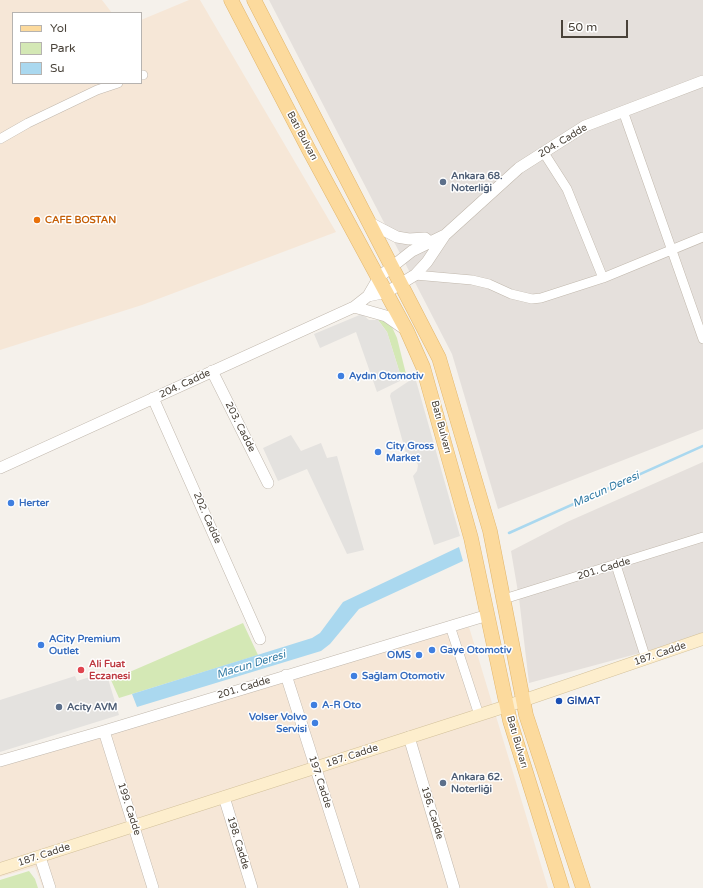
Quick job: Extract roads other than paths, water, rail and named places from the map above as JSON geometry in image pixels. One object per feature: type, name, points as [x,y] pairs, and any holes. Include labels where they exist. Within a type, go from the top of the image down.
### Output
[{"type":"main road","name":"Batı Bulvarı","points":[[231,0],[309,150],[387,292],[423,367],[434,402],[470,538],[510,721],[562,888]]},
{"type":"main road","name":"Batı Bulvarı","points":[[254,0],[430,338],[447,380],[482,498],[504,599],[526,715],[583,888]]},
{"type":"main road","name":"187. Cadde","points":[[0,869],[507,706],[703,639]]},
{"type":"street","name":"204. Cadde","points":[[368,296],[387,292],[415,275],[427,262],[445,235],[519,168],[585,126],[703,81]]},
{"type":"street","points":[[0,139],[28,123],[97,90],[115,84]]},
{"type":"street","points":[[623,111],[702,336]]},
{"type":"street","points":[[544,152],[567,189],[603,278]]},
{"type":"street","points":[[370,223],[397,237],[409,239],[425,238],[430,242]]},
{"type":"street","name":"204. Cadde","points":[[0,468],[354,307],[368,296],[379,278],[393,266],[412,251],[445,235]]},
{"type":"street","points":[[415,275],[472,280],[489,284],[511,294],[532,299],[541,298],[603,278],[703,237]]},
{"type":"street","points":[[354,307],[386,316],[407,331]]},
{"type":"street","name":"203. Cadde","points":[[212,371],[268,483]]},
{"type":"street","name":"202. Cadde","points":[[154,398],[260,639]]},
{"type":"street","name":"201. Cadde","points":[[504,599],[703,537]]},
{"type":"street","points":[[616,565],[646,658]]},
{"type":"street","name":"201. Cadde","points":[[0,761],[488,615]]},
{"type":"street","points":[[450,626],[479,715]]},
{"type":"street","name":"197. Cadde","points":[[286,675],[354,888]]},
{"type":"street","name":"199. Cadde","points":[[104,731],[135,826],[153,888]]},
{"type":"street","name":"196. Cadde","points":[[409,737],[454,888]]},
{"type":"street","name":"198. Cadde","points":[[224,797],[252,888]]},
{"type":"street","points":[[40,857],[50,888]]},
{"type":"water","points":[[459,547],[463,561],[359,609],[330,644],[321,651],[137,707],[132,694],[312,638],[320,633],[343,602]]},
{"type":"waterway","name":"Macun Deresi","points":[[509,533],[703,446]]},
{"type":"place","name":"Ankara 68. Noterliği","points":[[443,182]]},
{"type":"place","name":"CAFE BOSTAN","points":[[37,220]]},
{"type":"place","name":"Aydın Otomotiv","points":[[341,376]]},
{"type":"place","name":"City Gross Market","points":[[378,452]]},
{"type":"place","name":"Herter","points":[[11,503]]},
{"type":"place","name":"ACity Premium Outlet","points":[[41,645]]},
{"type":"place","name":"Gaye Otomotiv","points":[[432,650]]},
{"type":"place","name":"OMS","points":[[419,655]]},
{"type":"place","name":"Ali Fuat Eczanesi","points":[[81,670]]},
{"type":"place","name":"Sağlam Otomotiv","points":[[354,676]]},
{"type":"place","name":"GİMAT","points":[[559,701]]},
{"type":"place","name":"A-R Oto","points":[[314,705]]},
{"type":"place","name":"Acity AVM","points":[[59,707]]},
{"type":"place","name":"Volser Volvo Servisi","points":[[315,723]]},
{"type":"place","name":"Ankara 62. Noterliği","points":[[443,783]]}]
